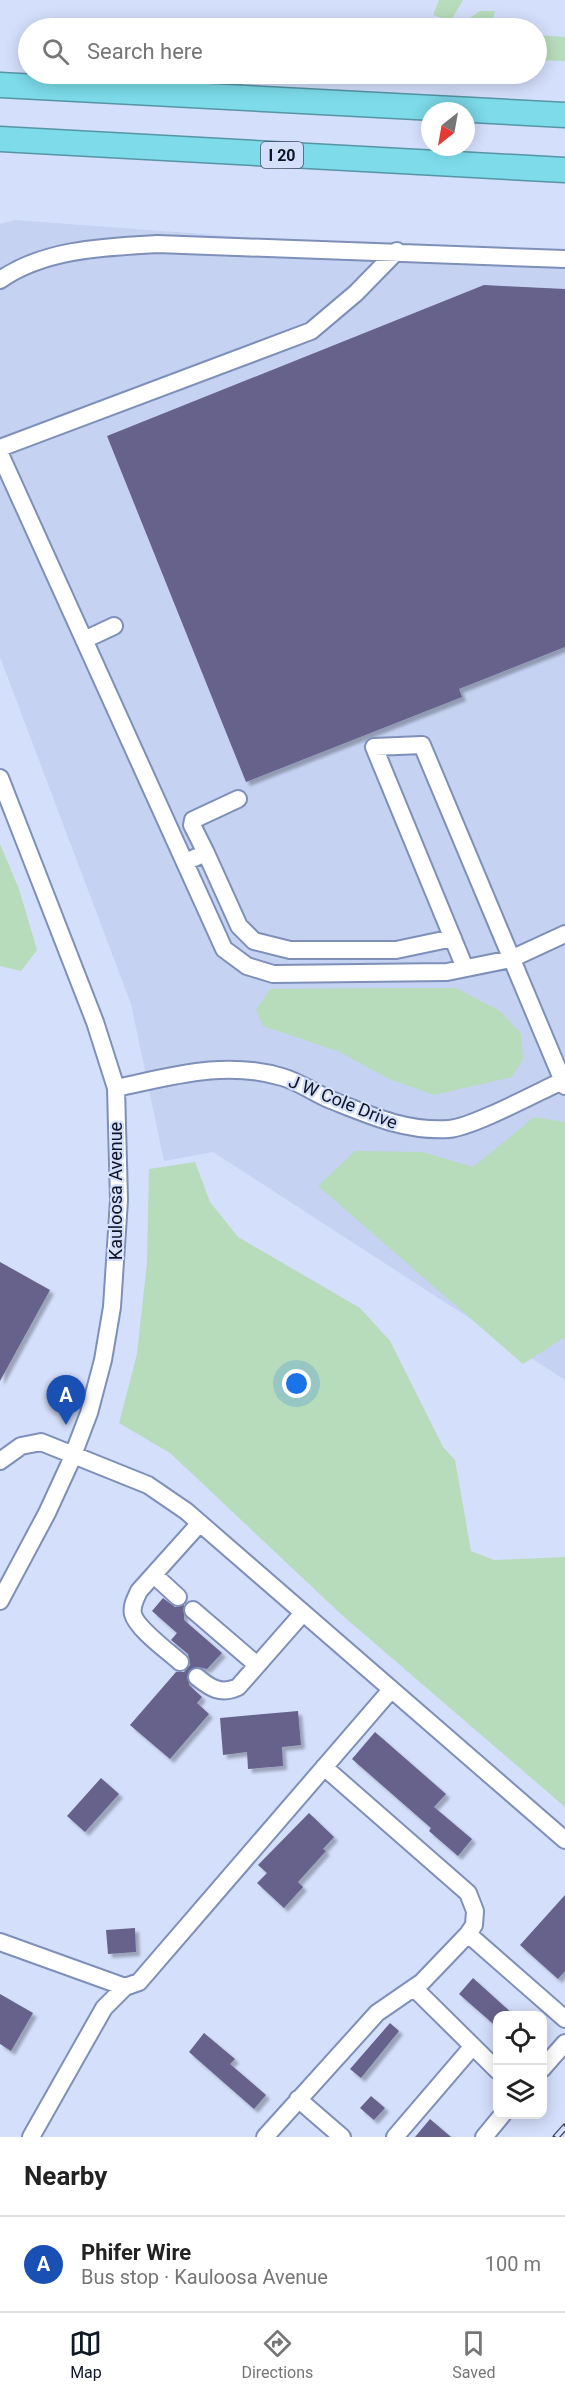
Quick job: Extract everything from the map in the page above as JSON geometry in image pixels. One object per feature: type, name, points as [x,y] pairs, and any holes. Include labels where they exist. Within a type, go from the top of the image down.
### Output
[{"type":"highway","points":[[0,85],[565,115]]},
{"type":"highway","name":"I 20","points":[[0,139],[565,170]]},
{"type":"street","points":[[0,280],[16,269],[59,255],[113,246],[157,244],[397,251],[565,259]]},
{"type":"street","points":[[0,448],[311,330],[356,293],[397,251]]},
{"type":"street","points":[[0,454],[224,949],[247,966],[273,974],[447,972],[511,959],[565,934]]},
{"type":"street","points":[[84,640],[114,626]]},
{"type":"street","points":[[465,968],[374,747],[422,745],[563,1083]]},
{"type":"street","name":"Kauloosa Avenue","points":[[0,778],[95,1022],[116,1088],[119,1200],[112,1307],[103,1360],[89,1413],[74,1454],[47,1513],[0,1601]]},
{"type":"street","points":[[238,800],[193,820],[192,825],[240,926],[254,941],[290,950],[396,950],[453,938]]},
{"type":"street","points":[[185,862],[206,853]]},
{"type":"street","name":"J W Cole Drive","points":[[116,1088],[204,1070],[238,1068],[297,1082],[331,1100],[398,1126],[452,1129],[563,1083]]},
{"type":"street","points":[[0,1461],[21,1446],[41,1442],[148,1485],[200,1523],[390,1691],[565,1840]]},
{"type":"street","points":[[180,1662],[138,1624],[133,1614],[134,1601],[200,1523]]},
{"type":"street","points":[[154,1575],[178,1597]]},
{"type":"street","points":[[193,1610],[257,1665]]},
{"type":"street","points":[[197,1677],[216,1690],[229,1691],[238,1687],[303,1613]]},
{"type":"street","points":[[31,2137],[104,2007],[125,1987],[139,1982],[390,1691]]},
{"type":"street","points":[[264,2137],[377,2013],[414,1988],[468,1934],[474,1925],[476,1911],[468,1893],[324,1767]]},
{"type":"street","points":[[468,1934],[565,2019]]},
{"type":"street","points":[[0,1942],[125,1987]]},
{"type":"street","points":[[414,1988],[493,2066]]},
{"type":"street","points":[[546,2065],[565,2043]]},
{"type":"street","points":[[395,2137],[472,2046]]},
{"type":"street","points":[[298,2099],[342,2137]]},
{"type":"street","points":[[484,2137],[500,2119]]},
{"type":"shaded area","points":[[15,220],[565,261],[565,1380],[213,1152],[164,1161],[131,1004],[0,657],[0,224]]},
{"type":"green space","points":[[439,0],[463,0],[453,18],[433,15]]},
{"type":"green space","points":[[480,11],[495,11],[493,18],[470,18]]},
{"type":"green space","points":[[547,36],[565,37],[565,61],[547,60]]},
{"type":"green space","points":[[0,844],[19,889],[37,950],[21,971],[0,966]]},
{"type":"green space","points":[[456,988],[500,1011],[521,1034],[523,1059],[512,1077],[434,1095],[389,1079],[340,1052],[263,1026],[256,1010],[270,989]]},
{"type":"green space","points":[[534,1117],[565,1122],[565,1337],[523,1364],[318,1186],[355,1151],[423,1152],[473,1167]]},
{"type":"green space","points":[[195,1162],[210,1202],[238,1237],[360,1308],[390,1341],[443,1447],[455,1460],[471,1551],[494,1560],[565,1557],[565,1807],[343,1616],[170,1453],[119,1423],[137,1354],[147,1262],[149,1169]]},
{"type":"building","points":[[484,285],[565,289],[565,647],[459,689],[462,697],[246,782],[107,436]]},
{"type":"building","points":[[0,1262],[50,1290],[0,1381]]},
{"type":"building","points":[[163,1598],[175,1607],[184,1605],[184,1620],[222,1653],[207,1669],[198,1667],[189,1671],[189,1685],[202,1697],[197,1703],[209,1714],[170,1759],[130,1725],[176,1672],[184,1672],[190,1665],[188,1654],[171,1640],[177,1633],[152,1611]]},
{"type":"building","points":[[298,1711],[301,1745],[282,1747],[283,1766],[248,1769],[247,1752],[223,1755],[220,1718]]},
{"type":"building","points":[[375,1732],[446,1794],[434,1807],[472,1839],[458,1856],[429,1831],[431,1828],[352,1759]]},
{"type":"building","points":[[101,1778],[119,1794],[85,1832],[67,1816]]},
{"type":"building","points":[[309,1813],[334,1837],[323,1849],[326,1851],[298,1882],[303,1887],[284,1908],[257,1883],[267,1873],[258,1865]]},
{"type":"building","points":[[565,1895],[565,1971],[558,1979],[520,1945]]},
{"type":"building","points":[[135,1928],[136,1952],[108,1954],[106,1930]]},
{"type":"building","points":[[473,1978],[509,2011],[493,2011],[493,2024],[459,1994]]},
{"type":"building","points":[[0,1994],[33,2013],[11,2051],[0,2044]]},
{"type":"building","points":[[390,2023],[399,2031],[361,2078],[350,2069]]},
{"type":"building","points":[[204,2033],[235,2059],[230,2064],[266,2095],[254,2109],[189,2052]]},
{"type":"building","points":[[371,2096],[385,2108],[374,2120],[360,2108]]},
{"type":"building","points":[[430,2119],[451,2137],[415,2137]]},
{"type":"railway","points":[[556,2137],[565,2127]]},
{"type":"place","name":"Phifer Wire","points":[[66,1425]]}]
